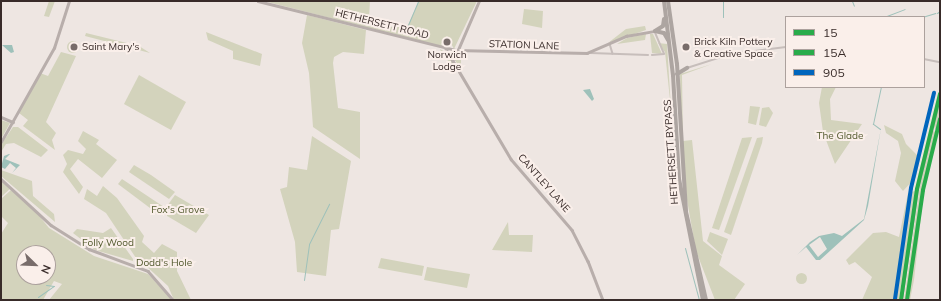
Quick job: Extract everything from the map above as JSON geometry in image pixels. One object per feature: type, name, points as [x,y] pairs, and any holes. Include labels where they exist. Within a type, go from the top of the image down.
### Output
[{"type":"highway","points":[[653,31],[664,23],[665,2]]},
{"type":"highway","name":"HETHERSETT BYPASS","points":[[665,2],[671,51],[680,187],[704,300]]},
{"type":"highway","name":"HETHERSETT BYPASS","points":[[665,2],[677,64],[685,205],[704,300]]},
{"type":"highway","points":[[653,31],[665,35],[671,51]]},
{"type":"highway","points":[[677,64],[687,68]]},
{"type":"highway","points":[[677,74],[687,68]]},
{"type":"street","points":[[1,142],[54,48],[69,1]]},
{"type":"street","name":"HETHERSETT ROAD","points":[[258,1],[456,50]]},
{"type":"street","points":[[454,60],[456,50],[479,1]]},
{"type":"street","points":[[652,55],[664,54],[653,31]]},
{"type":"street","name":"STATION LANE","points":[[591,52],[643,32],[653,31]]},
{"type":"street","points":[[610,44],[613,54]]},
{"type":"street","points":[[687,68],[731,54],[785,47]]},
{"type":"street","name":"CANTLEY LANE","points":[[446,48],[511,159],[572,230],[588,261],[603,300]]},
{"type":"street","name":"STATION LANE","points":[[456,50],[591,52],[648,55]]},
{"type":"street","points":[[925,59],[940,62]]},
{"type":"street","points":[[901,300],[917,189],[940,94]]},
{"type":"street","points":[[1,117],[13,122]]},
{"type":"street","points":[[1,179],[51,225],[89,249],[148,270],[173,300]]},
{"type":"green space","points":[[49,1],[55,1],[49,17],[44,16]]},
{"type":"green space","points":[[264,1],[370,1],[369,18],[392,27],[408,25],[419,1],[477,1],[454,49],[447,36],[441,44],[443,47]]},
{"type":"green space","points":[[524,9],[543,11],[542,28],[522,24]]},
{"type":"green space","points":[[307,15],[366,30],[364,54],[343,52],[334,57],[333,63],[338,108],[360,112],[360,159],[313,127],[309,73],[302,43]]},
{"type":"green space","points":[[645,26],[646,30],[608,43],[626,29]]},
{"type":"green space","points":[[206,32],[262,54],[260,66],[233,59],[233,51],[208,40]]},
{"type":"green space","points":[[86,33],[139,46],[150,53],[85,36]]},
{"type":"green space","points":[[646,34],[645,40],[617,44],[627,38]]},
{"type":"green space","points":[[650,34],[653,34],[662,54],[652,53]]},
{"type":"green space","points":[[71,41],[75,41],[79,47],[75,53],[71,53],[67,49],[67,45]]},
{"type":"green space","points":[[658,43],[667,44],[671,109],[665,52]]},
{"type":"green space","points":[[440,49],[450,55],[455,68],[442,54]]},
{"type":"green space","points":[[61,52],[76,56],[46,122],[56,133],[52,140],[55,150],[23,126],[28,120],[19,113],[40,73],[48,76]]},
{"type":"green space","points":[[458,52],[461,52],[461,71],[454,58]]},
{"type":"green space","points":[[712,64],[682,75],[683,141],[692,140],[703,241],[722,256],[719,265],[745,284],[734,300],[715,300],[696,251],[687,200],[681,133],[680,74]]},
{"type":"green space","points":[[139,75],[186,102],[171,130],[124,104]]},
{"type":"green space","name":"The Glade","points":[[822,88],[836,88],[830,99],[831,120],[862,124],[835,164],[823,132],[819,103]]},
{"type":"green space","points":[[940,102],[940,121],[937,131],[933,126]]},
{"type":"green space","points":[[750,106],[760,107],[756,125],[748,123]]},
{"type":"green space","points":[[769,107],[773,113],[766,127],[759,125],[762,108]]},
{"type":"green space","points":[[1,120],[10,123],[1,139]]},
{"type":"green space","points":[[884,125],[902,134],[906,144],[920,158],[916,177],[903,191],[895,181],[901,153],[898,141],[886,133]]},
{"type":"green space","points":[[13,127],[18,127],[48,150],[41,157],[14,143],[6,144],[1,152],[1,145]]},
{"type":"green space","points":[[932,130],[937,133],[924,189],[914,280],[910,300],[904,300],[920,186]]},
{"type":"green space","points":[[83,131],[99,140],[96,144],[117,160],[102,178],[78,159],[70,169],[83,187],[79,194],[63,172],[67,164],[63,155],[68,150],[83,154],[86,149],[78,141]]},
{"type":"green space","points":[[312,136],[351,161],[339,229],[331,230],[326,276],[297,272],[295,242],[280,189],[287,187],[289,167],[307,170]]},
{"type":"green space","points":[[752,137],[719,230],[712,228],[742,138]]},
{"type":"green space","points":[[763,137],[731,235],[724,232],[757,138]]},
{"type":"green space","name":"Fox's Grove","points":[[134,165],[175,192],[169,199],[129,172]]},
{"type":"green space","points":[[1,170],[32,181],[33,196],[54,214],[55,222],[1,176]]},
{"type":"green space","name":"Fox's Grove","points":[[122,179],[164,207],[158,214],[118,184]]},
{"type":"green space","points":[[1,180],[11,188],[1,197]]},
{"type":"green space","name":"Dodd's Hole","points":[[103,186],[117,198],[144,236],[142,242],[154,253],[162,244],[177,252],[177,271],[191,300],[174,300],[168,286],[145,265],[146,262],[141,257],[136,258],[106,213],[84,199],[87,189],[97,196]]},
{"type":"green space","points":[[11,190],[32,207],[49,228],[94,256],[148,274],[172,300],[49,300],[62,284],[56,282],[56,245],[16,245],[16,285],[52,285],[43,300],[1,300],[1,234],[8,223],[1,216],[1,199]]},
{"type":"green space","points":[[915,191],[899,300],[862,300],[872,277],[855,262],[849,265],[846,260],[873,233],[886,232],[899,237],[908,193]]},
{"type":"green space","name":"Fox's Grove","points":[[175,195],[209,215],[196,233],[162,213]]},
{"type":"green space","points":[[508,222],[509,235],[533,235],[532,252],[492,250]]},
{"type":"green space","name":"Folly Wood","points":[[111,228],[133,261],[95,250],[73,233],[77,229],[103,233]]},
{"type":"green space","points":[[710,232],[728,239],[722,255],[707,241]]},
{"type":"green space","points":[[381,258],[424,266],[422,276],[378,268]]},
{"type":"green space","points":[[427,267],[470,274],[467,288],[424,280]]},
{"type":"green space","points":[[799,273],[803,273],[805,274],[805,282],[799,283],[796,280],[796,276]]},
{"type":"water","points":[[2,45],[12,45],[14,52],[11,53]]},
{"type":"water","points":[[590,89],[594,99],[592,101],[583,90]]},
{"type":"water","points":[[881,128],[868,206],[864,220],[820,260],[816,260],[806,247],[797,255],[810,242],[819,236],[834,233],[842,236],[864,219]],"holes":[[[820,237],[827,249],[818,257],[809,245]]]},
{"type":"water","points":[[9,154],[5,159],[20,165],[12,173],[16,168],[10,163],[5,169],[1,167],[4,156]]},
{"type":"waterway","points":[[408,25],[418,1]]},
{"type":"waterway","points":[[723,1],[723,17]]},
{"type":"waterway","points":[[852,1],[854,6]]},
{"type":"waterway","points":[[887,16],[905,9]]},
{"type":"waterway","points":[[925,16],[935,13]]},
{"type":"waterway","points":[[880,129],[873,124],[881,88]]},
{"type":"waterway","points":[[304,280],[309,244],[329,204]]},
{"type":"waterway","points":[[685,248],[699,300]]},
{"type":"waterway","points":[[38,297],[54,286],[46,285]]},
{"type":"transit line","name":"905","points":[[895,299],[911,188],[934,93]]},
{"type":"transit line","name":"15","points":[[901,300],[917,189],[940,94]]},
{"type":"transit line","name":"15A","points":[[907,300],[923,190],[940,119]]},
{"type":"place","name":"Norwich Lodge","points":[[447,42]]},
{"type":"place","name":"Saint Mary's","points":[[74,47]]},
{"type":"place","name":"Brick Kiln Pottery & Creative Space","points":[[686,47]]}]
